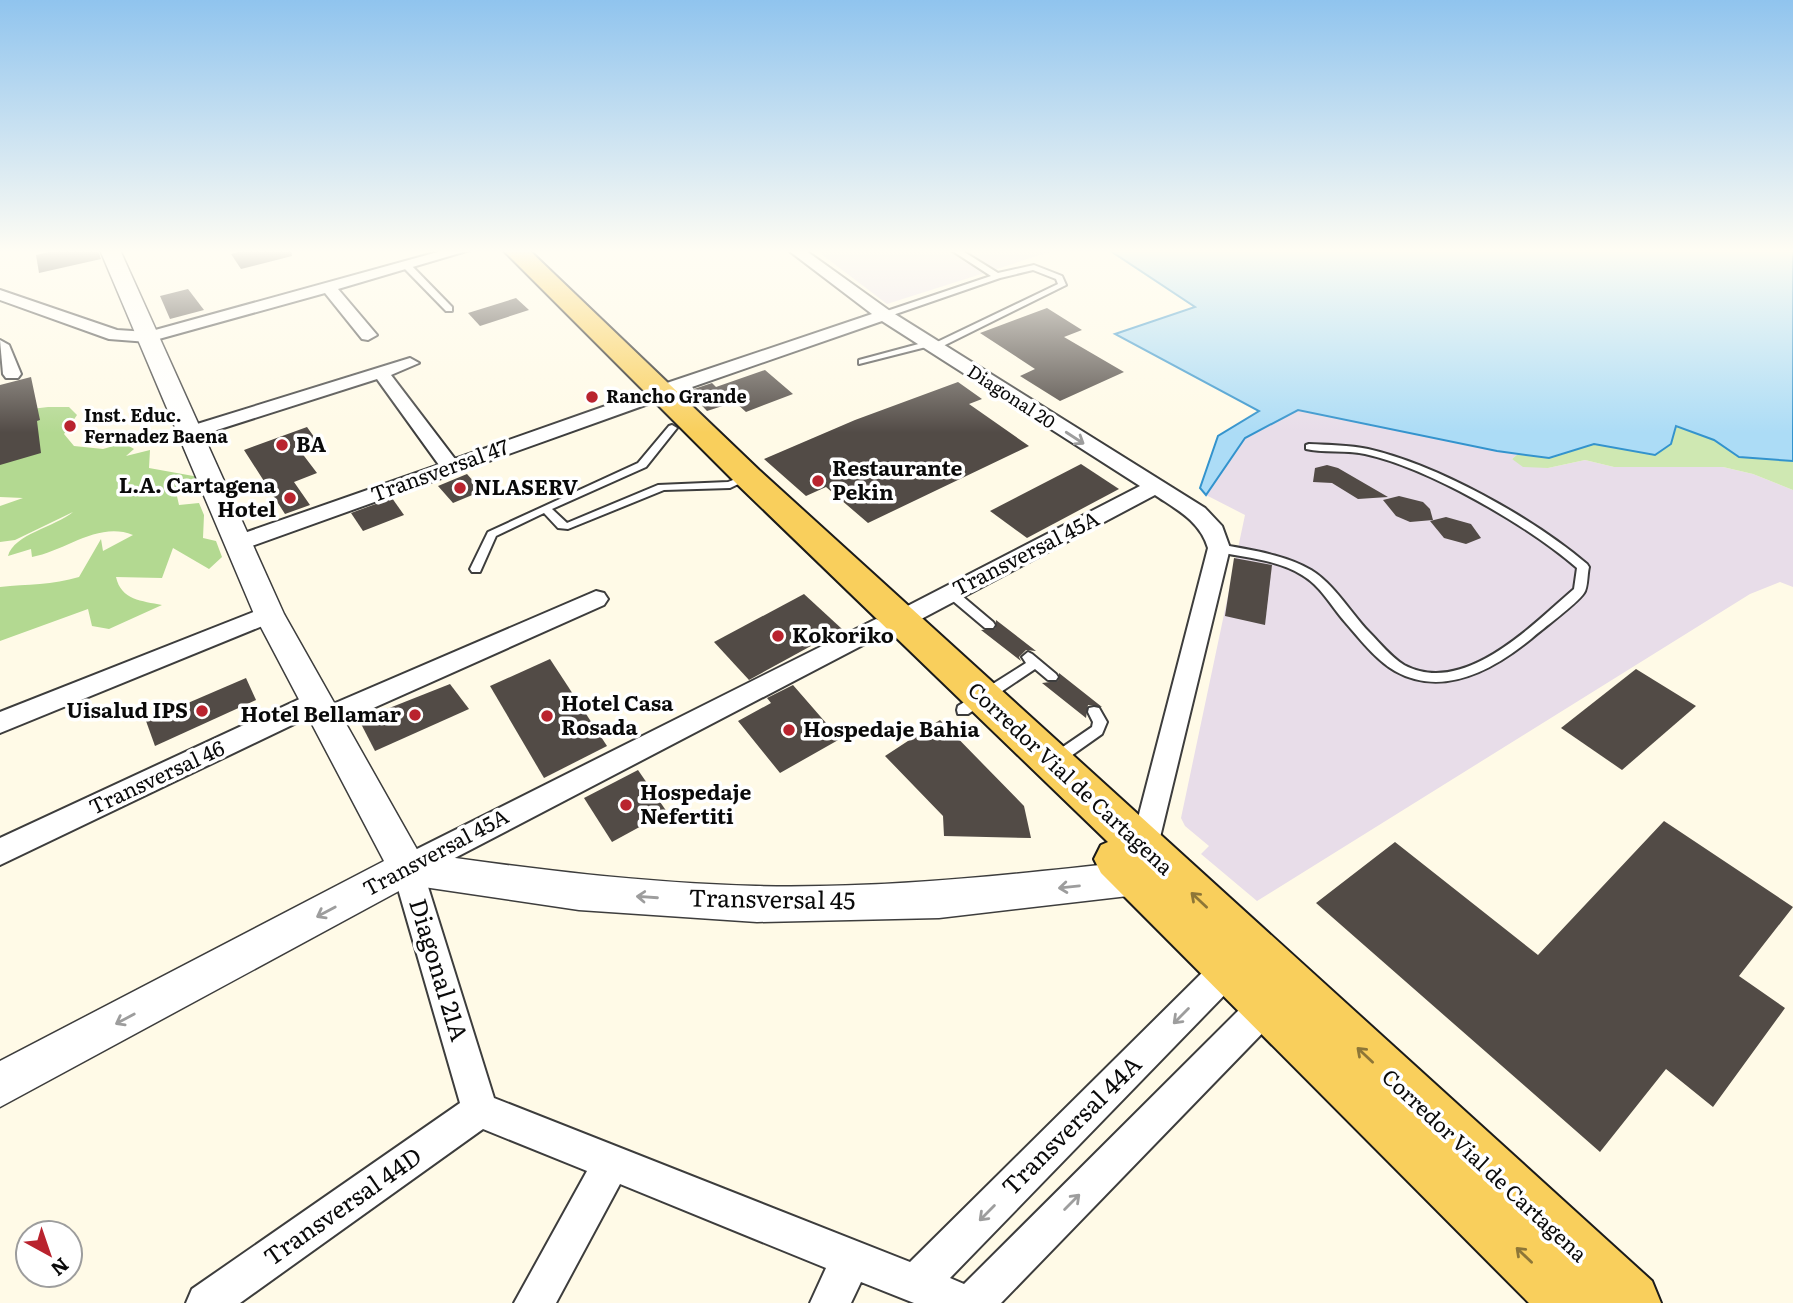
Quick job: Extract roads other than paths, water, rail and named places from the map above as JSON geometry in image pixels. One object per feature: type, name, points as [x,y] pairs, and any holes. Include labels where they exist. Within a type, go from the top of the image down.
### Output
[{"type":"main road","name":"Corredor Vial de Cartagena","points":[[555,311],[657,407],[745,478],[888,624],[1141,864],[1630,1303]]},
{"type":"main road","name":"Corredor Vial de Cartagena","points":[[570,311],[657,407]]},
{"type":"main road","name":"Corredor Vial de Cartagena","points":[[973,704],[1052,762],[1229,968],[1573,1303]]},
{"type":"street","points":[[46,311],[115,335],[148,337],[242,311]]},
{"type":"street","name":"Diagonal 21A","points":[[138,311],[188,433],[269,614],[319,711],[407,868],[480,1110]]},
{"type":"street","points":[[348,311],[368,335]]},
{"type":"street","name":"Diagonal 20","points":[[878,311],[1153,488],[1197,513],[1214,531],[1219,548]]},
{"type":"street","name":"Transversal 47","points":[[238,543],[451,467],[657,407],[884,315]]},
{"type":"street","points":[[0,345],[12,374]]},
{"type":"street","points":[[188,433],[410,363]]},
{"type":"street","points":[[381,373],[451,467]]},
{"type":"street","name":"Transversal 45A","points":[[0,1085],[407,868],[1153,488]]},
{"type":"street","points":[[1141,864],[1219,548]]},
{"type":"street","name":"Transversal 46","points":[[0,852],[319,711],[596,599]]},
{"type":"street","points":[[0,723],[269,614]]},
{"type":"street","name":"Transversal 45","points":[[407,868],[579,893],[757,904],[939,900],[1141,864]]},
{"type":"street","name":"Transversal 44A","points":[[916,1284],[1229,968]]},
{"type":"street","points":[[973,1303],[1268,1004]]},
{"type":"street","points":[[480,1110],[963,1303]]},
{"type":"street","name":"Transversal 44D","points":[[206,1303],[480,1110]]},
{"type":"street","points":[[534,1303],[612,1163]]},
{"type":"street","points":[[830,1303],[851,1259]]},
{"type":"lane","name":"Transversal 47","points":[[884,315],[896,311]]},
{"type":"lane","name":"Transversal 47","points":[[932,346],[1007,311]]},
{"type":"lane","points":[[862,362],[932,346]]},
{"type":"lane","points":[[475,569],[492,534],[545,508],[645,469],[657,407]]},
{"type":"lane","points":[[1219,548],[1256,555],[1305,572],[1324,586],[1354,624],[1400,669],[1437,679],[1465,676],[1512,647],[1579,591],[1583,567],[1565,550],[1455,488],[1405,463],[1367,452],[1309,447]]},
{"type":"lane","points":[[545,508],[562,526],[661,486],[745,478]]},
{"type":"lane","points":[[951,593],[989,625]]},
{"type":"lane","points":[[973,704],[1031,660],[1052,677]]},
{"type":"lane","points":[[1052,762],[1097,730],[1100,722],[1094,712]]},
{"type":"water","points":[[1184,311],[1793,311],[1793,461],[1739,457],[1714,440],[1676,426],[1671,444],[1655,455],[1594,444],[1549,458],[1497,451],[1298,410],[1245,438],[1206,495],[1200,488],[1218,436],[1259,411],[1115,334]]},
{"type":"place","name":"Rancho Grande","points":[[592,397]]},
{"type":"place","name":"Inst. Educ. Fernadez Baena","points":[[70,426]]},
{"type":"place","name":"BA","points":[[282,445]]},
{"type":"place","name":"Restaurante Pekin","points":[[818,481]]},
{"type":"place","name":"NLASERV","points":[[460,488]]},
{"type":"place","name":"L.A. Cartagena Hotel","points":[[290,498]]},
{"type":"place","name":"Kokoriko","points":[[778,636]]},
{"type":"place","name":"Uisalud IPS","points":[[202,711]]},
{"type":"place","name":"Hotel Bellamar","points":[[415,715]]},
{"type":"place","name":"Hotel Casa Rosada","points":[[547,716]]},
{"type":"place","name":"Hospedaje Bahia","points":[[789,730]]},
{"type":"place","name":"Hospedaje Nefertiti","points":[[626,805]]}]
